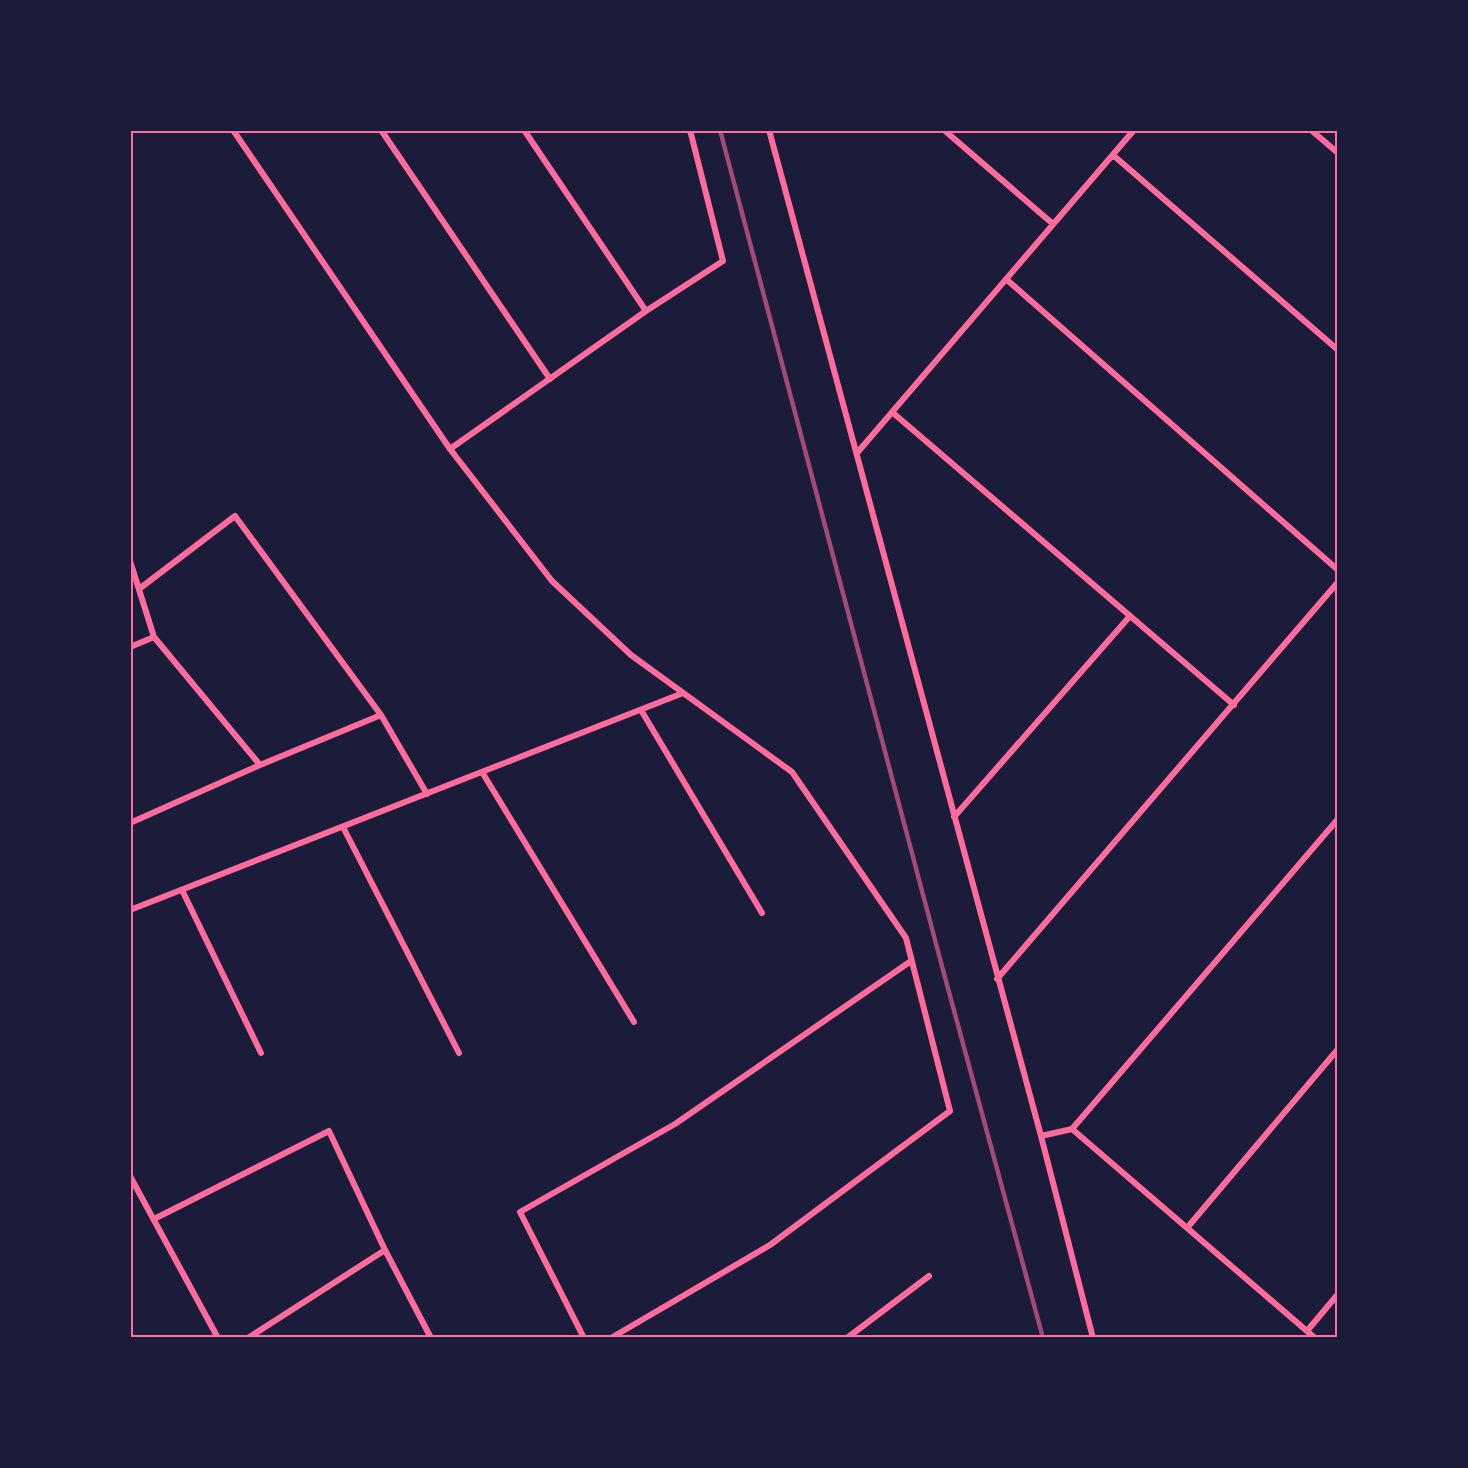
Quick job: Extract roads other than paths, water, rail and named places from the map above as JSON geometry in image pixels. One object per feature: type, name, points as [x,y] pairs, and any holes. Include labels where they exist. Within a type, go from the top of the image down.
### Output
[{"type":"street","points":[[233,130],[450,449],[552,580],[631,655],[792,772],[906,938],[950,1111],[770,1245],[611,1338]]},
{"type":"street","points":[[381,130],[550,379]]},
{"type":"street","points":[[524,130],[646,311]]},
{"type":"street","points":[[450,449],[646,311],[723,261],[690,130]]},
{"type":"street","points":[[770,130],[1093,1338]]},
{"type":"street","points":[[944,130],[1053,224]]},
{"type":"street","points":[[857,453],[1134,130]]},
{"type":"street","points":[[1311,130],[1335,151],[1338,141]]},
{"type":"street","points":[[1113,155],[1338,350]]},
{"type":"street","points":[[1006,279],[1338,570]]},
{"type":"street","points":[[892,412],[1234,705]]},
{"type":"street","points":[[139,589],[235,516],[381,715],[427,794]]},
{"type":"street","points":[[130,561],[154,637],[260,765]]},
{"type":"street","points":[[998,979],[1338,582]]},
{"type":"street","points":[[954,817],[1130,616]]},
{"type":"street","points":[[130,647],[154,637]]},
{"type":"street","points":[[130,910],[683,693]]},
{"type":"street","points":[[641,710],[762,913]]},
{"type":"street","points":[[130,823],[260,765],[381,715]]},
{"type":"street","points":[[482,772],[634,1022]]},
{"type":"street","points":[[1041,1137],[1072,1129],[1338,819]]},
{"type":"street","points":[[343,827],[459,1053]]},
{"type":"street","points":[[182,890],[261,1053]]},
{"type":"street","points":[[584,1338],[520,1212],[675,1124],[911,961]]},
{"type":"street","points":[[1187,1228],[1338,1049]]},
{"type":"street","points":[[1072,1129],[1315,1338]]},
{"type":"street","points":[[154,1219],[329,1131],[385,1250],[431,1338]]},
{"type":"street","points":[[130,1176],[218,1338]]},
{"type":"street","points":[[248,1338],[385,1250]]},
{"type":"street","points":[[847,1338],[928,1276]]},
{"type":"street","points":[[1307,1331],[1338,1294]]},
{"type":"railway","points":[[720,130],[1043,1338]]}]
